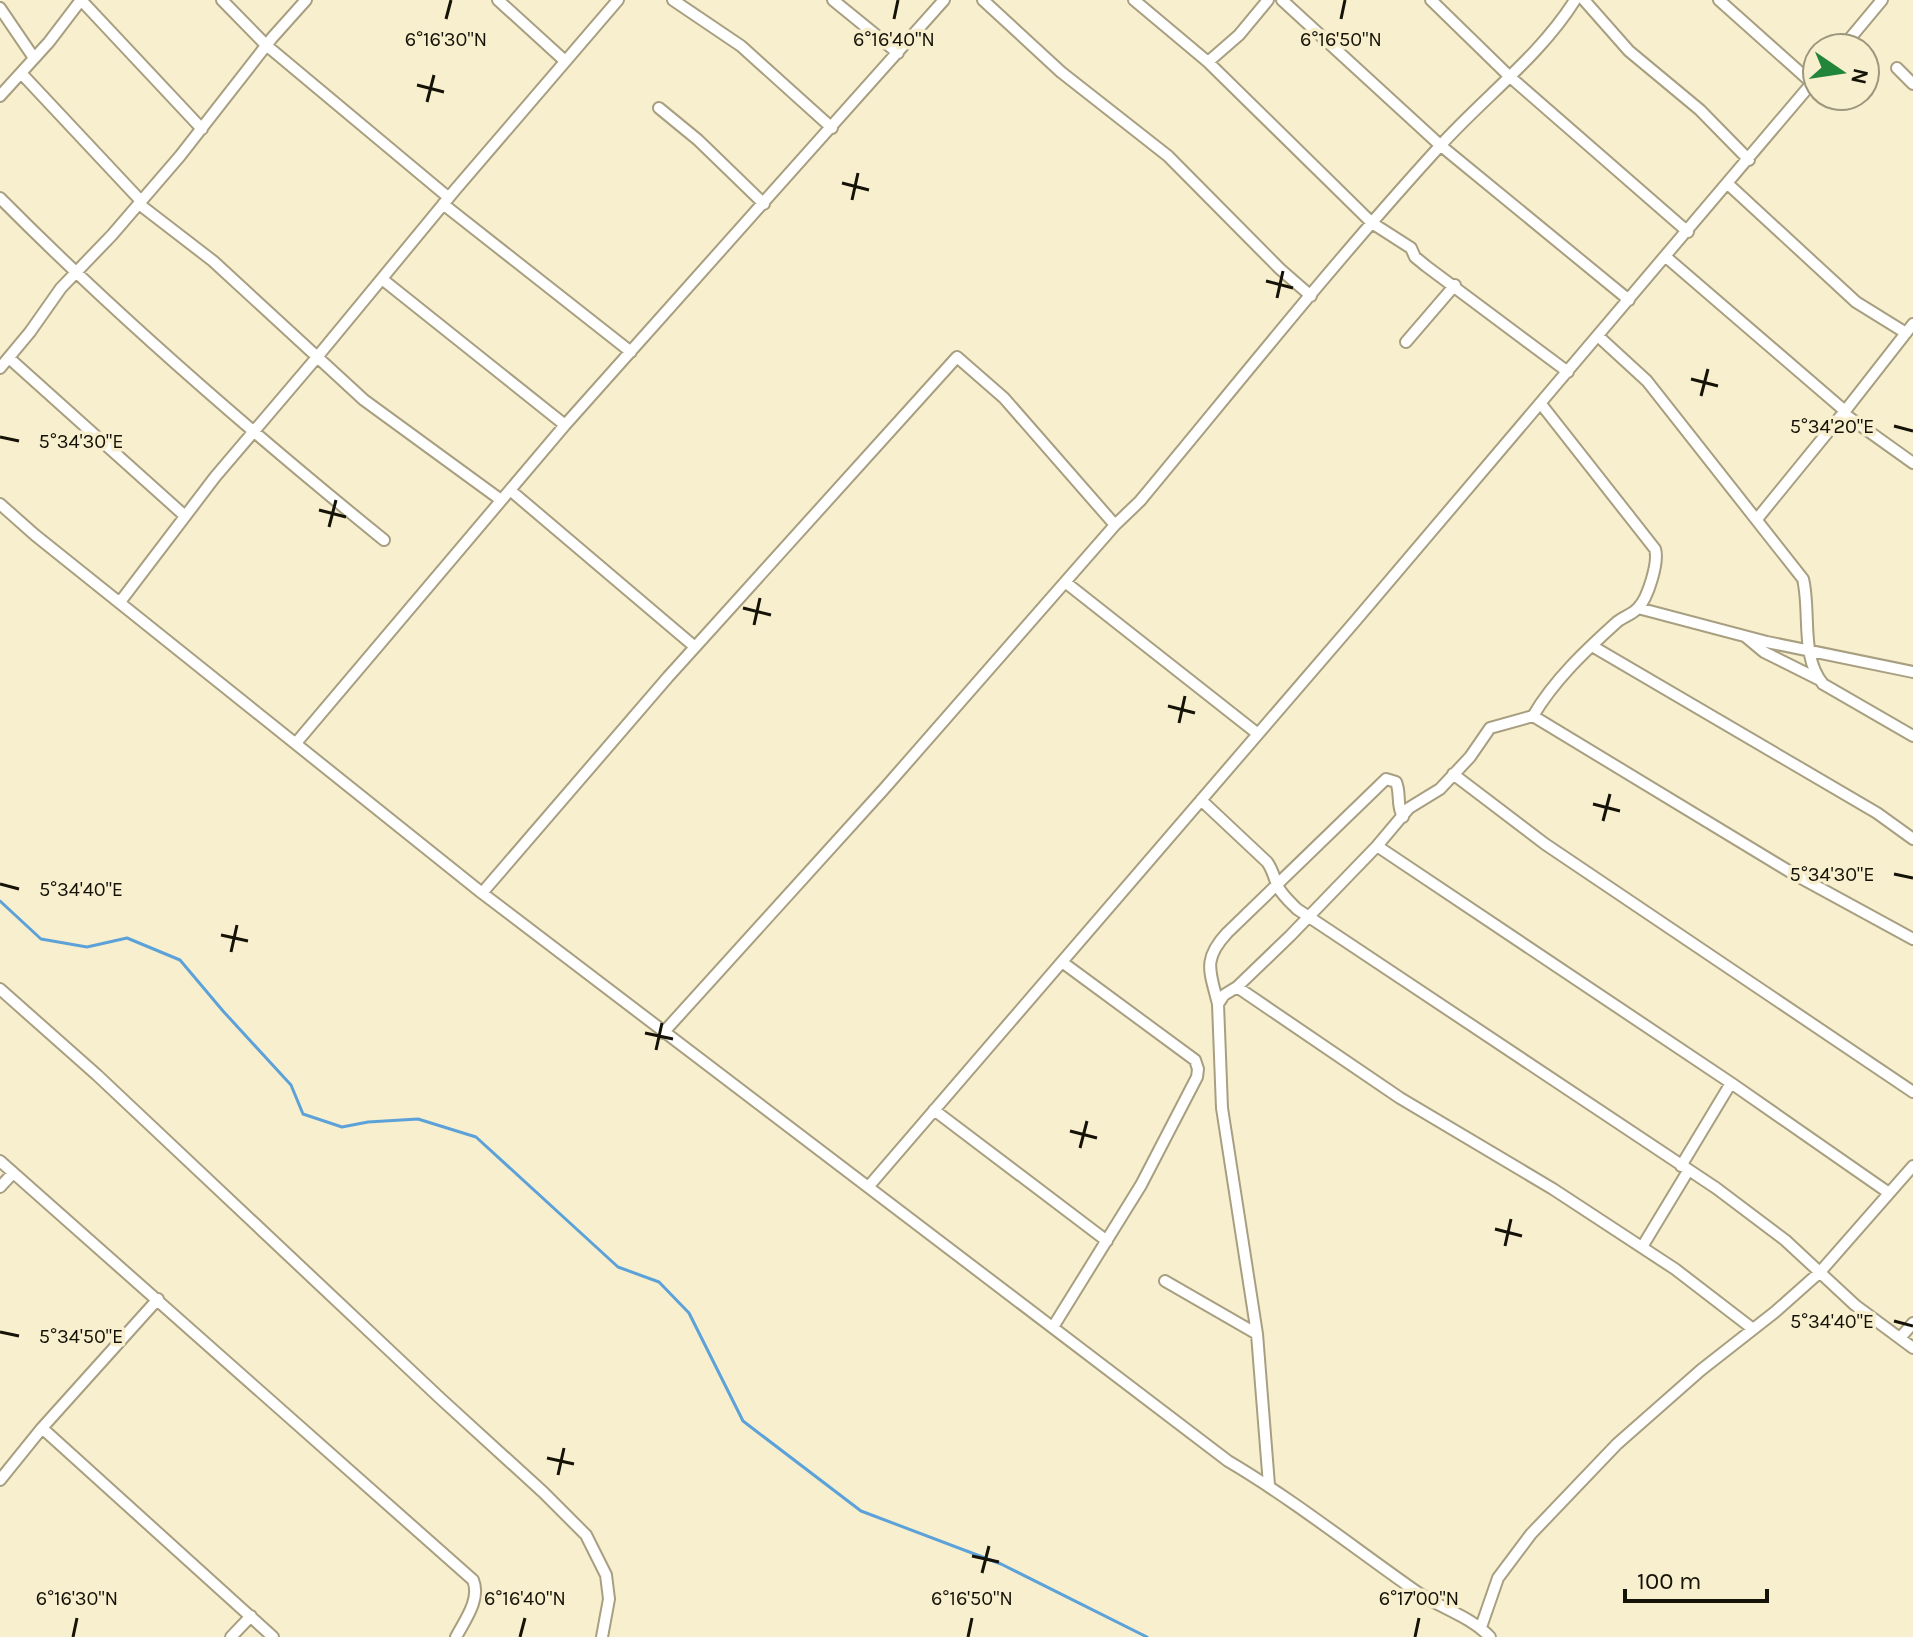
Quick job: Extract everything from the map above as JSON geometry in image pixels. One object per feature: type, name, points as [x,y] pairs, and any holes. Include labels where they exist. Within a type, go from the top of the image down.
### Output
[{"type":"street","points":[[0,96],[81,0],[202,129]]},
{"type":"street","points":[[222,0],[266,45],[446,201],[631,352]]},
{"type":"street","points":[[0,368],[75,272],[140,203],[266,45],[306,0]]},
{"type":"street","points":[[498,0],[565,61]]},
{"type":"street","points":[[120,602],[253,433],[618,0]]},
{"type":"street","points":[[673,0],[741,46],[832,128]]},
{"type":"street","points":[[833,0],[898,53]]},
{"type":"street","points":[[296,743],[565,425],[944,0]]},
{"type":"street","points":[[983,0],[1061,72],[1168,156],[1311,296]]},
{"type":"street","points":[[1134,0],[1208,62],[1372,223],[1411,248],[1415,257],[1568,372]]},
{"type":"street","points":[[1208,62],[1239,35],[1268,0]]},
{"type":"street","points":[[1282,0],[1440,145],[1629,300]]},
{"type":"street","points":[[1431,0],[1509,76],[1688,232]]},
{"type":"street","points":[[663,1033],[884,789],[1115,525],[1140,501],[1372,223],[1440,145],[1563,20],[1575,0]]},
{"type":"street","points":[[1584,0],[1629,51],[1700,110],[1749,160]]},
{"type":"street","points":[[1719,0],[1801,68]]},
{"type":"street","points":[[1855,32],[1880,1]]},
{"type":"street","points":[[0,8],[34,58]]},
{"type":"street","points":[[1897,68],[1913,84]]},
{"type":"street","points":[[21,73],[140,203],[213,261],[364,400],[501,500]]},
{"type":"street","points":[[869,1186],[1801,97]]},
{"type":"street","points":[[659,108],[698,140],[764,204]]},
{"type":"street","points":[[1728,184],[1856,302],[1909,328],[1757,519]]},
{"type":"street","points":[[0,198],[75,272],[253,433],[384,540]]},
{"type":"street","points":[[1666,257],[1844,412],[1913,463]]},
{"type":"street","points":[[382,279],[565,425]]},
{"type":"street","points":[[1406,342],[1455,285]]},
{"type":"street","points":[[1598,336],[1647,381],[1803,579],[1807,597],[1809,650],[1818,679]]},
{"type":"street","points":[[482,893],[695,647],[957,357],[1004,398],[1115,525]]},
{"type":"street","points":[[9,358],[185,516]]},
{"type":"street","points":[[1218,1004],[1309,916],[1409,808],[1440,789],[1470,757],[1490,728],[1533,716],[1559,679],[1617,622],[1638,608],[1652,579],[1657,556],[1655,549],[1541,404]]},
{"type":"street","points":[[510,490],[695,647]]},
{"type":"street","points":[[0,504],[482,893],[663,1033],[869,1186],[1228,1461],[1269,1485],[1421,1595],[1481,1627],[1490,1637]]},
{"type":"street","points":[[1065,582],[1258,734]]},
{"type":"street","points":[[1638,608],[1745,636],[1913,672]]},
{"type":"street","points":[[1745,636],[1764,652],[1818,679],[1913,736]]},
{"type":"street","points":[[1592,646],[1877,813],[1913,839]]},
{"type":"street","points":[[1533,716],[1792,873],[1913,939]]},
{"type":"street","points":[[1453,774],[1545,844],[1913,1092]]},
{"type":"street","points":[[1269,1485],[1257,1334],[1222,1108],[1218,1004],[1210,961],[1214,948],[1386,779],[1396,782],[1399,787],[1398,805],[1403,817]]},
{"type":"street","points":[[1201,800],[1267,862],[1273,870],[1276,884],[1297,909],[1684,1168],[1785,1240],[1855,1305],[1913,1348]]},
{"type":"street","points":[[1377,846],[1731,1083],[1889,1193]]},
{"type":"street","points":[[1053,1327],[1141,1185],[1197,1077],[1198,1069],[1195,1060],[1062,962]]},
{"type":"street","points":[[1237,987],[1400,1098],[1553,1189],[1642,1247],[1753,1329]]},
{"type":"street","points":[[0,989],[108,1086],[586,1535],[606,1575],[609,1599],[602,1637]]},
{"type":"street","points":[[1642,1247],[1731,1083]]},
{"type":"street","points":[[934,1110],[1107,1241]]},
{"type":"street","points":[[0,1161],[473,1580],[475,1598],[456,1637]]},
{"type":"street","points":[[1481,1627],[1498,1578],[1531,1534],[1617,1444],[1820,1272],[1913,1166]]},
{"type":"street","points":[[0,1187],[13,1173]]},
{"type":"street","points":[[1165,1281],[1257,1334]]},
{"type":"street","points":[[0,1480],[42,1428],[158,1299]]},
{"type":"street","points":[[1900,1338],[1913,1323]]},
{"type":"street","points":[[42,1428],[273,1637]]},
{"type":"street","points":[[231,1637],[251,1616]]},
{"type":"waterway","points":[[0,901],[41,939],[87,947],[127,938],[180,960],[291,1085],[303,1114],[342,1127],[418,1119],[476,1137],[618,1267],[659,1282],[689,1313],[743,1421],[861,1511],[1001,1564],[1147,1637]]}]
